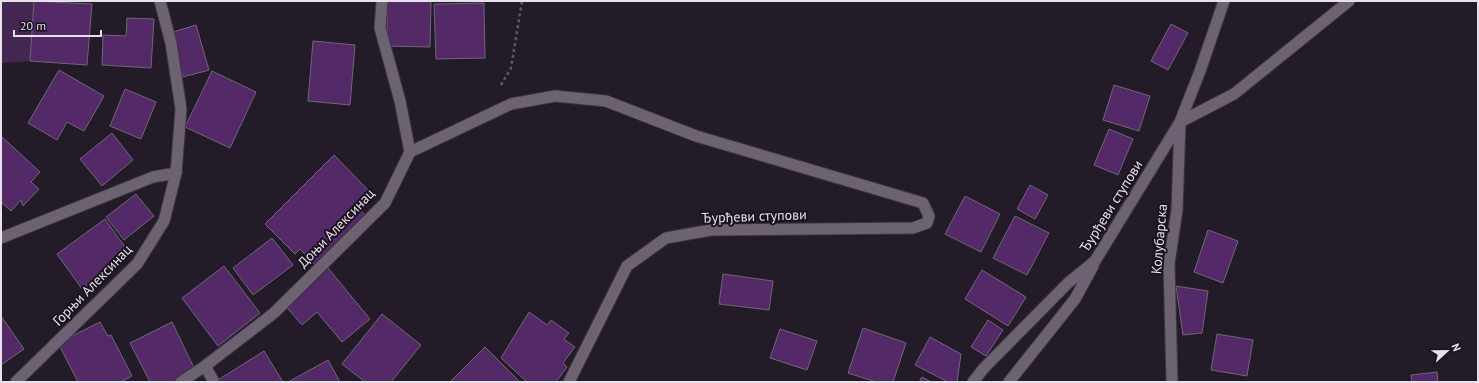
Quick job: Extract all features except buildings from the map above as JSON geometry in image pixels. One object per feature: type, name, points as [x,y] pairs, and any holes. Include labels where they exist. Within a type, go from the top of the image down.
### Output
[{"type":"street","name":"Горњи Алексинац","points":[[16,382],[137,264],[164,221],[176,173],[181,109],[171,43],[160,1]]},
{"type":"street","points":[[382,1],[380,28],[400,101],[410,152]]},
{"type":"street","name":"Ђурђеви ступови","points":[[973,382],[984,368],[1063,288],[1095,261],[1180,122],[1200,71],[1224,1]]},
{"type":"street","points":[[1180,122],[1234,94],[1349,1]]},
{"type":"street","name":"Ђурђеви ступови","points":[[410,152],[511,104],[555,96],[599,100],[606,101],[696,136],[923,203],[929,216],[927,223],[913,228],[711,230],[666,238],[627,266],[569,382]]},
{"type":"street","name":"Колубарска","points":[[1172,382],[1169,264],[1177,210],[1180,122]]},
{"type":"street","name":"Доњи Алексинац","points":[[181,382],[205,366],[274,313],[385,203],[410,152]]},
{"type":"street","points":[[1,238],[153,177],[176,173]]},
{"type":"street","points":[[1009,382],[1075,299],[1095,261]]},
{"type":"street","points":[[205,366],[214,382]]},
{"type":"path","points":[[500,88],[511,68],[522,1]]},
{"type":"shaded area","points":[[1,1],[34,1],[30,61],[1,63]]}]
